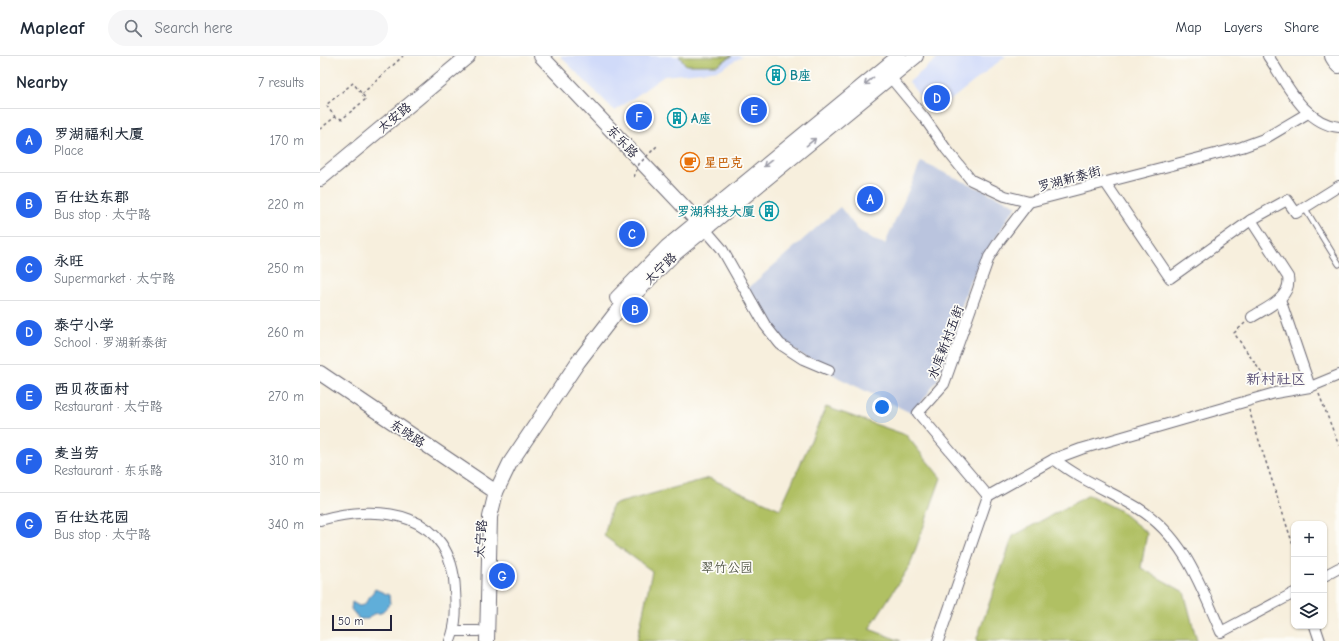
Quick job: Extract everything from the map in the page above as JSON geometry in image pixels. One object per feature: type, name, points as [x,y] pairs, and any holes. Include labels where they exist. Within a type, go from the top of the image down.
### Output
[{"type":"highway","points":[[1334,56],[1339,64]]},
{"type":"main road","name":"太安路","points":[[320,179],[468,56]]},
{"type":"main road","name":"东乐路","points":[[541,56],[701,224]]},
{"type":"main road","name":"太宁路","points":[[887,73],[899,56]]},
{"type":"main road","name":"太宁路","points":[[481,638],[478,568],[481,517],[492,490],[502,458],[570,357],[607,308],[661,252],[701,224],[887,73],[916,56]]},
{"type":"main road","name":"东晓路","points":[[320,373],[492,490]]},
{"type":"street","points":[[1268,56],[1308,113],[1324,124],[1339,127]]},
{"type":"street","name":"罗湖新泰街","points":[[887,73],[972,180],[1005,196],[1029,202],[1242,147],[1264,139],[1308,113]]},
{"type":"street","points":[[1105,182],[1170,278],[1251,220],[1287,200],[1296,212],[1339,186]]},
{"type":"street","name":"水库新村五街","points":[[988,496],[918,413],[944,384],[990,257],[1000,240],[1029,202]]},
{"type":"street","points":[[1251,220],[1288,277],[1288,287],[1280,299],[1252,317]]},
{"type":"street","points":[[701,224],[722,249],[765,325],[776,340],[788,351],[829,370]]},
{"type":"street","points":[[1280,299],[1312,386]]},
{"type":"street","points":[[938,641],[988,496],[1054,459],[1081,449],[1246,401],[1312,386],[1339,375]]},
{"type":"street","points":[[1054,459],[1072,473],[1119,497],[1159,524],[1176,541],[1189,562],[1221,632],[1291,595]]},
{"type":"street","points":[[320,520],[342,514],[370,512],[389,514],[411,520],[430,531],[443,543],[450,559],[455,579],[456,612],[452,636],[481,638]]},
{"type":"street","points":[[1327,574],[1339,568]]},
{"type":"street","points":[[1316,629],[1320,641]]},
{"type":"lane","points":[[1304,208],[1339,264]]},
{"type":"path","points":[[362,94],[403,56]]},
{"type":"path","points":[[352,83],[366,99],[342,119],[335,117],[326,105],[352,83]]},
{"type":"path","points":[[320,129],[335,117]]},
{"type":"path","points":[[634,177],[639,164],[657,146]]},
{"type":"path","points":[[1252,317],[1234,334],[1276,393]]},
{"type":"path","points":[[1312,386],[1339,446]]},
{"type":"path","points":[[1246,401],[1291,539]]},
{"type":"shaded area","points":[[560,56],[743,56],[719,70],[664,76],[615,111]]},
{"type":"shaded area","points":[[940,56],[1006,56],[933,114],[909,82]]},
{"type":"shaded area","points":[[921,162],[1017,206],[1009,216],[969,284],[937,381],[913,414],[839,378],[780,341],[748,288],[840,207],[858,230],[873,240],[885,244]]},
{"type":"green space","points":[[679,56],[732,56],[717,65],[686,65]]},
{"type":"green space","name":"翠竹公园","points":[[826,407],[906,435],[941,478],[910,565],[869,629],[901,641],[637,641],[652,571],[604,536],[612,505],[709,478],[780,509]]},
{"type":"green space","points":[[1089,495],[1119,510],[1147,533],[1141,568],[1184,592],[1197,641],[976,641],[1013,536]]},
{"type":"water","points":[[375,589],[389,595],[390,604],[381,613],[373,614],[368,619],[359,619],[351,609],[352,602],[359,606],[364,605]]},
{"type":"place","name":"B座","points":[[776,75]]},
{"type":"place","name":"泰宁小学","points":[[937,98]]},
{"type":"place","name":"西贝莜面村","points":[[754,110]]},
{"type":"place","name":"麦当劳","points":[[639,117]]},
{"type":"place","name":"A座","points":[[677,118]]},
{"type":"place","name":"星巴克","points":[[690,162]]},
{"type":"place","name":"罗湖福利大厦","points":[[870,199]]},
{"type":"place","name":"罗湖科技大厦","points":[[769,211]]},
{"type":"place","name":"永旺","points":[[632,234]]},
{"type":"place","name":"百仕达东郡","points":[[635,310]]},
{"type":"place","name":"百仕达花园","points":[[502,576]]},
{"type":"district","name":"新村社区","points":[[1276,379]]}]
